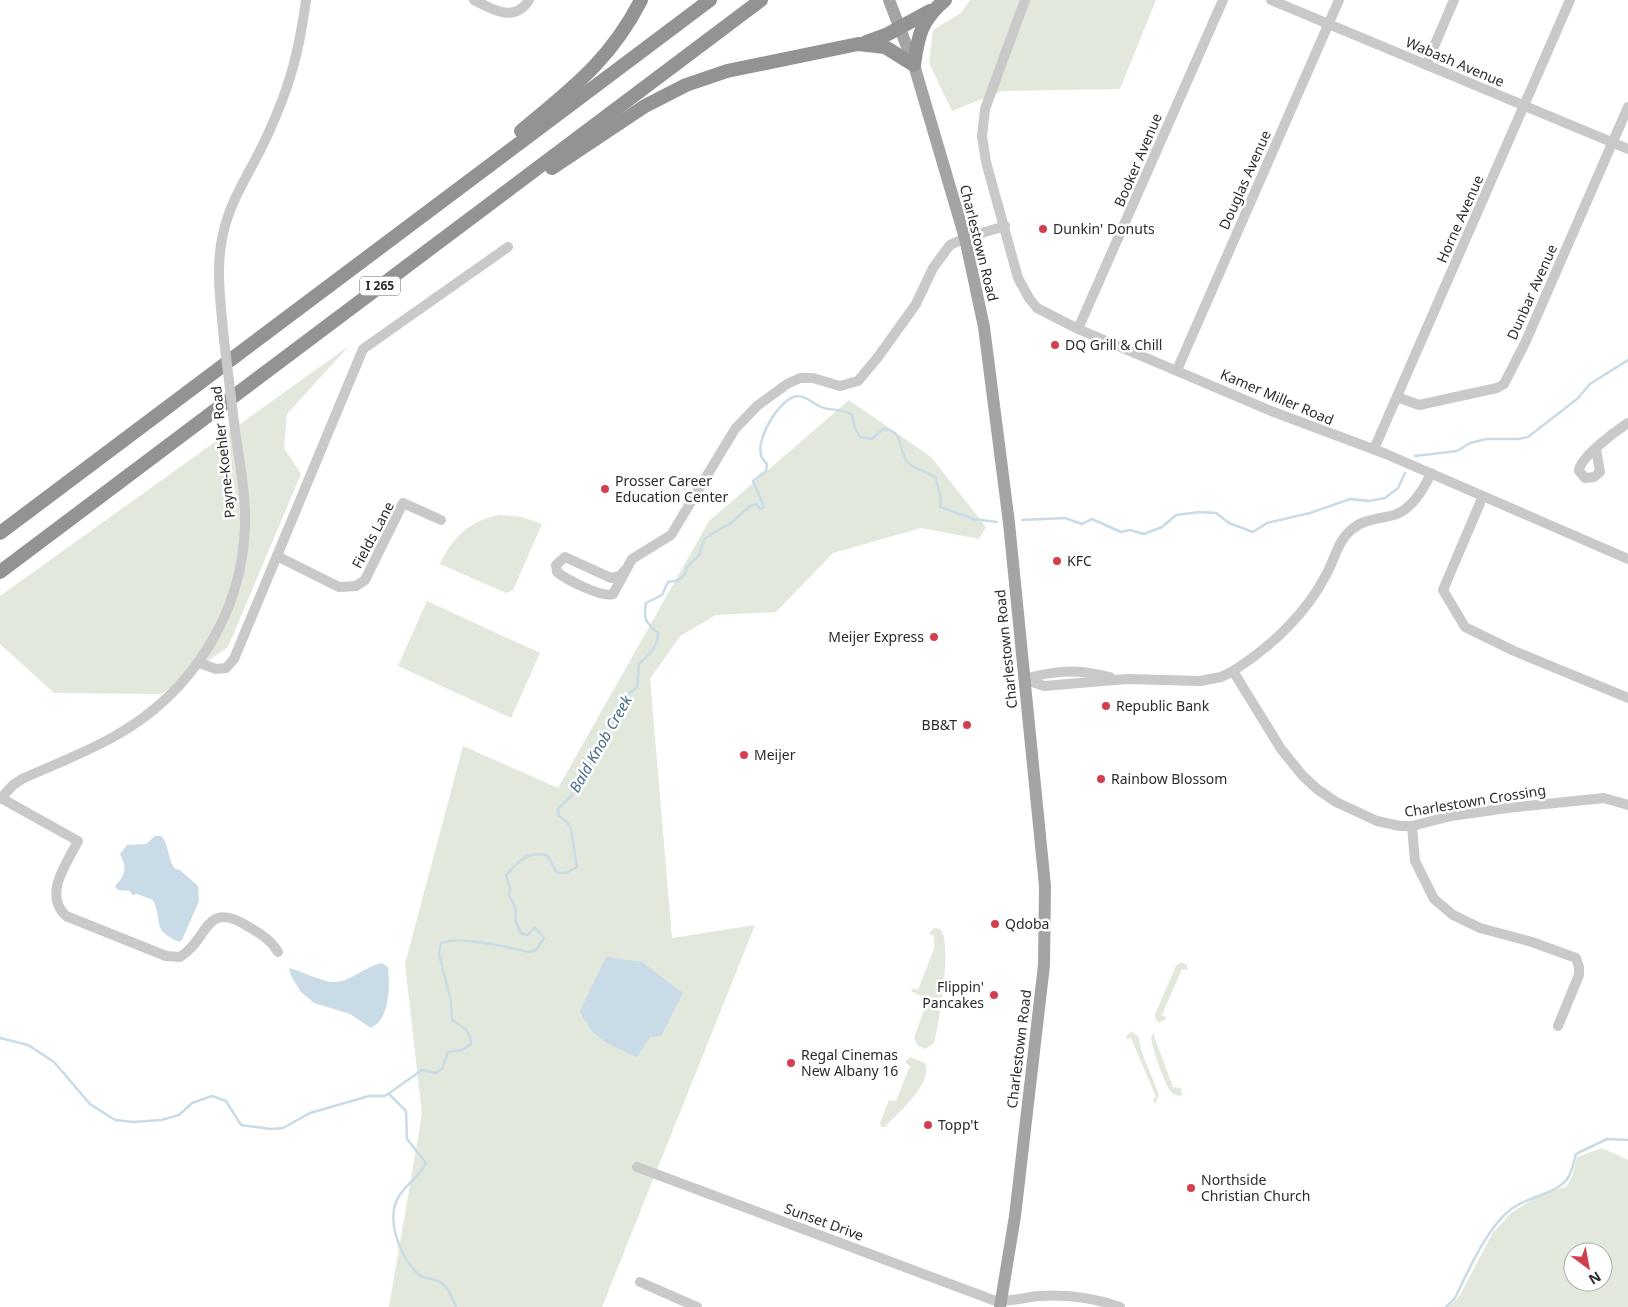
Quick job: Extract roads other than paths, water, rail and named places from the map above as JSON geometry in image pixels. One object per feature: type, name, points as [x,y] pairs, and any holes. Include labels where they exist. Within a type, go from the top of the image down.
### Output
[{"type":"highway","points":[[429,212],[583,79],[613,44],[640,0]]},
{"type":"highway","name":"I 265","points":[[0,533],[710,0]]},
{"type":"highway","name":"I 265","points":[[0,572],[761,0]]},
{"type":"highway","points":[[386,281],[604,132],[666,95],[727,71],[858,44],[888,34],[940,4]]},
{"type":"highway","points":[[858,44],[885,47],[914,66],[923,23],[940,4]]},
{"type":"main road","name":"Charlestown Road","points":[[889,0],[914,66],[976,280],[988,352],[1046,886],[1045,936],[1015,1216],[1001,1304]]},
{"type":"street","name":"Payne-Koehler Road","points":[[0,799],[13,785],[22,779],[114,737],[141,720],[178,688],[199,663],[227,612],[242,556],[244,506],[224,340],[219,265],[223,234],[239,189],[268,136],[292,77],[306,0]]},
{"type":"street","points":[[474,0],[507,14],[514,13],[525,7],[529,0]]},
{"type":"street","name":"Kamer Miller Road","points":[[1025,0],[989,96],[983,122],[986,162],[1018,278],[1029,298],[1048,315],[1078,329],[1271,411],[1374,449],[1628,559]]},
{"type":"street","name":"Booker Avenue","points":[[1078,329],[1222,0]]},
{"type":"street","name":"Wabash Avenue","points":[[1271,0],[1628,149]]},
{"type":"street","name":"Douglas Avenue","points":[[1177,370],[1339,0]]},
{"type":"street","points":[[1426,65],[1454,0]]},
{"type":"street","name":"Horne Avenue","points":[[1374,449],[1570,0]]},
{"type":"street","name":"Dunbar Avenue","points":[[1397,397],[1419,405],[1497,388],[1504,384],[1513,370],[1628,107]]},
{"type":"street","points":[[624,571],[616,591],[606,595],[560,574],[556,565],[565,557],[611,578],[620,576],[632,559],[671,534],[735,429],[757,406],[787,384],[800,378],[813,378],[847,386],[863,377],[916,304],[938,260],[950,245],[965,238],[1005,226]]},
{"type":"street","points":[[199,663],[216,669],[226,668],[234,659],[363,349],[508,247]]},
{"type":"street","points":[[1596,449],[1628,423]]},
{"type":"street","points":[[1024,679],[1042,674],[1083,671],[1123,680],[1200,681],[1221,677],[1233,671],[1297,619],[1327,573],[1342,540],[1350,530],[1360,523],[1401,512],[1418,495],[1431,473]]},
{"type":"street","points":[[1483,496],[1443,590],[1459,621],[1465,628],[1514,651],[1628,698]]},
{"type":"street","name":"Fields Lane","points":[[277,556],[339,587],[347,588],[366,580],[403,503],[441,520]]},
{"type":"street","name":"Charlestown Crossing","points":[[1233,671],[1281,749],[1317,789],[1344,807],[1377,821],[1400,826],[1412,826],[1451,816],[1604,798],[1628,805]]},
{"type":"street","points":[[0,799],[78,842],[57,885],[56,904],[66,916],[166,956],[180,957],[192,947],[206,926],[219,917],[226,916],[236,918],[266,937],[274,944],[278,952]]},
{"type":"street","points":[[1412,826],[1415,861],[1427,886],[1440,904],[1453,915],[1480,928],[1532,942],[1576,958],[1579,967],[1578,975],[1558,1026]]},
{"type":"street","name":"Sunset Drive","points":[[638,1167],[1001,1304]]},
{"type":"street","points":[[640,1282],[697,1307]]},
{"type":"street","points":[[1001,1304],[1061,1295],[1094,1298],[1120,1307]]},
{"type":"water","points":[[155,836],[161,836],[164,840],[175,869],[180,870],[198,886],[199,901],[182,940],[179,942],[161,929],[153,900],[137,894],[132,895],[130,891],[118,890],[115,886],[123,875],[124,863],[120,854],[127,845],[146,844]]},
{"type":"water","points":[[606,957],[642,962],[683,993],[661,1036],[650,1037],[637,1057],[603,1040],[591,1029],[580,1011]]},
{"type":"water","points":[[382,963],[388,967],[389,992],[382,1017],[371,1028],[350,1014],[314,1003],[301,992],[291,976],[289,968],[334,982],[346,979]]},
{"type":"waterway","name":"Bald Knob Creek","points":[[1415,456],[1457,451],[1470,443],[1486,439],[1518,439],[1528,437],[1577,399],[1590,384],[1628,360]]},
{"type":"waterway","name":"Bald Knob Creek","points":[[0,1038],[28,1045],[54,1062],[90,1104],[115,1120],[133,1122],[161,1120],[179,1115],[192,1103],[212,1096],[226,1101],[241,1125],[271,1129],[283,1128],[310,1113],[369,1096],[385,1096],[422,1070],[436,1073],[442,1069],[448,1052],[462,1050],[471,1044],[468,1032],[452,1020],[451,1001],[439,954],[441,943],[460,940],[472,941],[530,952],[536,950],[544,938],[535,928],[527,935],[521,933],[516,922],[515,906],[509,895],[510,888],[506,875],[523,859],[540,854],[547,855],[557,873],[566,873],[577,867],[571,829],[567,822],[559,816],[558,809],[580,787],[581,773],[598,755],[624,698],[637,687],[639,664],[656,643],[658,633],[646,620],[646,603],[662,595],[668,582],[679,580],[685,574],[687,567],[699,555],[705,538],[731,523],[750,506],[756,504],[761,509],[764,507],[753,481],[766,471],[767,464],[762,459],[760,448],[762,439],[771,420],[784,403],[791,398],[801,396],[823,408],[848,413],[852,415],[855,428],[860,437],[872,439],[883,429],[894,432],[908,463],[936,478],[941,499],[940,507],[973,519],[997,522]]},
{"type":"waterway","name":"Bald Knob Creek","points":[[1022,520],[1065,518],[1082,524],[1092,519],[1121,532],[1130,530],[1144,534],[1162,527],[1176,515],[1200,512],[1216,513],[1229,523],[1253,532],[1267,523],[1310,513],[1350,499],[1369,501],[1385,498],[1398,488],[1405,473]]},
{"type":"waterway","points":[[389,1094],[406,1111],[407,1139],[426,1163],[399,1196],[395,1205],[394,1226],[396,1237],[411,1267],[421,1276],[437,1281],[445,1286],[456,1307]]},
{"type":"waterway","points":[[1446,1307],[1455,1298],[1486,1239],[1510,1210],[1562,1184],[1570,1174],[1576,1154],[1607,1139],[1628,1140]]},
{"type":"place","name":"Dunkin' Donuts","points":[[1043,229]]},
{"type":"place","name":"DQ Grill & Chill","points":[[1055,345]]},
{"type":"place","name":"Prosser Career Education Center","points":[[605,489]]},
{"type":"place","name":"KFC","points":[[1057,561]]},
{"type":"place","name":"Meijer Express","points":[[934,637]]},
{"type":"place","name":"Republic Bank","points":[[1106,706]]},
{"type":"place","name":"BB&T","points":[[967,725]]},
{"type":"place","name":"Meijer","points":[[744,755]]},
{"type":"place","name":"Rainbow Blossom","points":[[1101,779]]},
{"type":"place","name":"Qdoba","points":[[995,924]]},
{"type":"place","name":"Flippin' Pancakes","points":[[994,995]]},
{"type":"place","name":"Regal Cinemas New Albany 16","points":[[791,1063]]},
{"type":"place","name":"Topp't","points":[[928,1125]]},
{"type":"place","name":"Northside Christian Church","points":[[1191,1188]]}]
